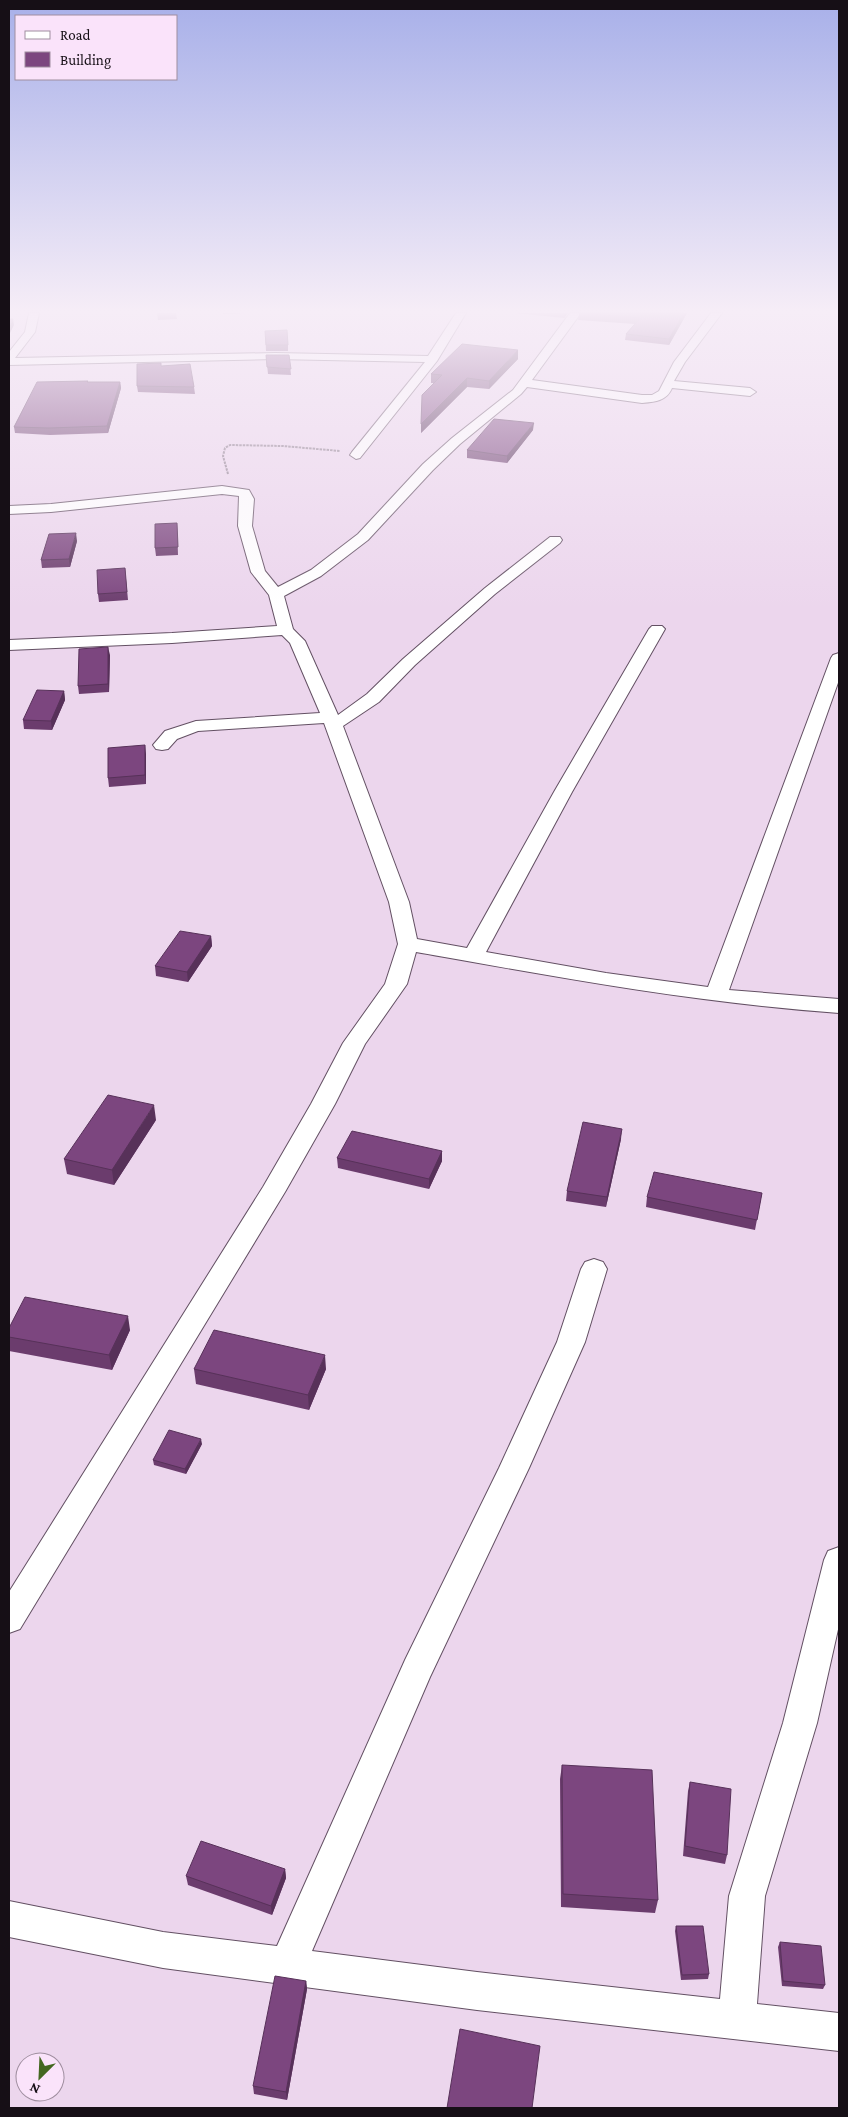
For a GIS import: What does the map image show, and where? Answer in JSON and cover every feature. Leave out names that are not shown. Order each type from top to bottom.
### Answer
[{"type":"street","points":[[356,454],[390,412]]},
{"type":"street","points":[[276,594],[316,573],[363,537],[428,467],[456,441],[492,412]]},
{"type":"street","points":[[9,510],[51,508],[233,490],[244,493],[247,499],[246,526],[258,572],[276,594],[286,630],[297,642],[332,721],[399,902],[408,944],[396,984],[354,1043],[323,1104],[273,1192],[9,1619]]},
{"type":"street","points":[[162,745],[171,735],[196,726],[332,721],[373,698],[409,662],[475,604],[555,540]]},
{"type":"street","points":[[474,955],[657,629]]},
{"type":"street","points":[[9,645],[172,638],[286,630]]},
{"type":"street","points":[[716,995],[839,658]]},
{"type":"street","points":[[408,944],[606,979],[716,995],[839,1006]]},
{"type":"street","points":[[288,1966],[416,1671],[514,1468],[571,1342],[594,1269]]},
{"type":"street","points":[[737,2021],[747,1896],[800,1723],[839,1560]]},
{"type":"street","points":[[9,1919],[163,1950],[477,1991],[839,2032]]},
{"type":"path","points":[[233,490],[223,456],[225,448],[230,446],[283,446],[356,454]]},
{"type":"building","points":[[22,412],[111,412],[107,426],[14,427]]},
{"type":"building","points":[[421,412],[433,412],[421,424]]},
{"type":"building","points":[[494,419],[534,423],[507,456],[467,450]]},
{"type":"building","points":[[177,523],[178,547],[155,548],[155,524]]},
{"type":"building","points":[[76,533],[69,559],[41,560],[49,534]]},
{"type":"building","points":[[125,568],[127,592],[98,594],[97,570]]},
{"type":"building","points":[[108,647],[108,684],[78,686],[79,649]]},
{"type":"building","points":[[37,690],[64,691],[51,721],[23,720]]},
{"type":"building","points":[[145,745],[145,775],[108,778],[108,748]]},
{"type":"building","points":[[180,931],[211,936],[187,972],[155,966]]},
{"type":"building","points":[[108,1095],[154,1105],[112,1170],[64,1159]]},
{"type":"building","points":[[583,1122],[622,1129],[607,1197],[567,1191]]},
{"type":"building","points":[[352,1131],[442,1151],[429,1179],[337,1158]]},
{"type":"building","points":[[654,1172],[762,1193],[757,1220],[647,1197]]},
{"type":"building","points":[[25,1297],[128,1316],[109,1355],[9,1337],[9,1328]]},
{"type":"building","points":[[214,1330],[325,1355],[308,1395],[194,1369]]},
{"type":"building","points":[[169,1430],[201,1439],[185,1469],[153,1460]]},
{"type":"building","points":[[562,1765],[652,1770],[658,1900],[563,1894]]},
{"type":"building","points":[[690,1782],[731,1789],[727,1855],[685,1846]]},
{"type":"building","points":[[201,1841],[285,1869],[271,1906],[186,1876]]},
{"type":"building","points":[[676,1926],[703,1926],[709,1974],[682,1975]]},
{"type":"building","points":[[780,1942],[821,1946],[825,1985],[783,1981]]},
{"type":"building","points":[[275,1976],[306,1981],[286,2092],[253,2086]]},
{"type":"building","points":[[460,2029],[540,2046],[532,2108],[447,2108]]}]
